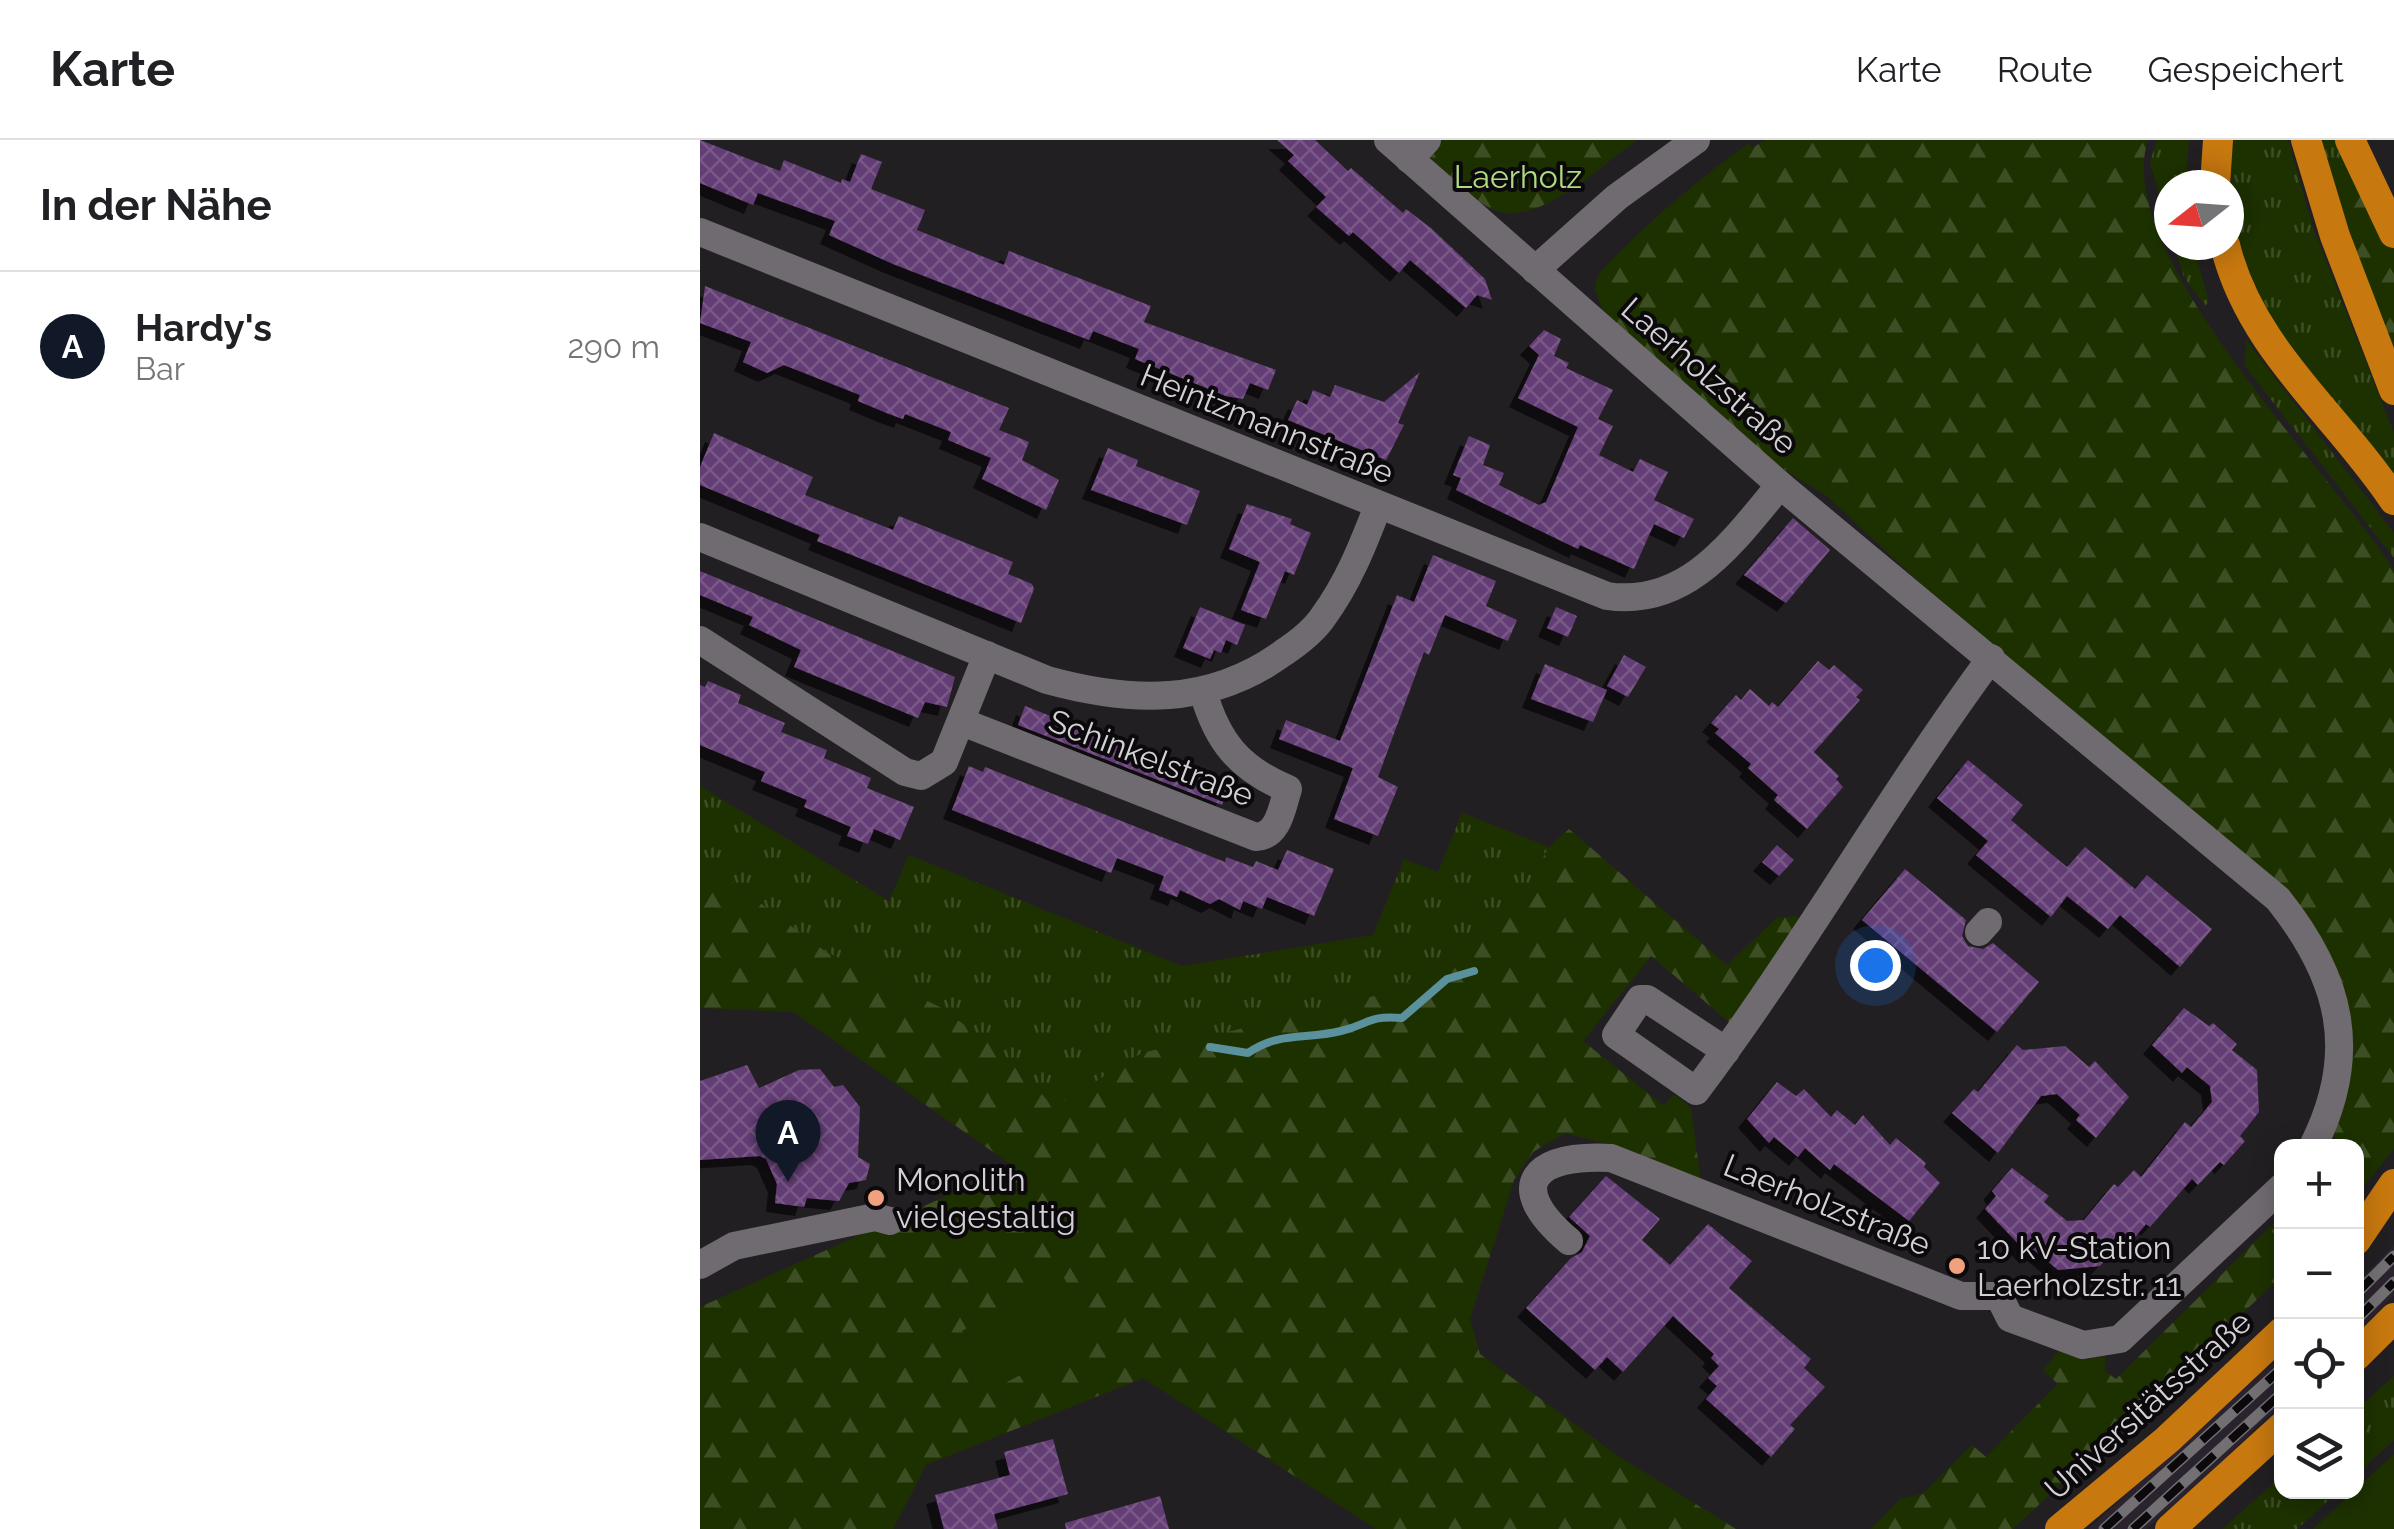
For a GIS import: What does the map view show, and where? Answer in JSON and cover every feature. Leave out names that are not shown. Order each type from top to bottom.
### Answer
[{"type":"highway","points":[[2306,140],[2335,236],[2394,390]]},
{"type":"highway","points":[[2350,140],[2394,233]]},
{"type":"highway","points":[[2216,170],[2217,141]]},
{"type":"highway","points":[[2230,260],[2240,290],[2269,341],[2394,500]]},
{"type":"highway","points":[[2363,1229],[2394,1184]]},
{"type":"highway","points":[[2364,1252],[2394,1223]]},
{"type":"highway","points":[[2364,1348],[2394,1318]]},
{"type":"highway","name":"Universitätsstraße","points":[[2060,1529],[2167,1440],[2274,1340]]},
{"type":"highway","points":[[2364,1365],[2394,1343]]},
{"type":"highway","points":[[2170,1529],[2274,1434]]},
{"type":"street","name":"Laerholzstraße","points":[[1388,140],[1418,150],[1535,270],[1780,485],[1990,658],[2206,850],[2278,900],[2326,970],[2336,1008],[2338,1071],[2315,1139]]},
{"type":"street","points":[[1535,270],[1616,198],[1696,140]]},
{"type":"street","name":"Heintzmannstraße","points":[[700,232],[1582,588],[1630,598],[1662,592],[1700,575],[1780,485]]},
{"type":"street","name":"Schinkelstraße","points":[[700,537],[1047,680],[1106,695],[1173,698],[1263,668],[1321,620],[1352,570],[1378,506]]},
{"type":"street","points":[[700,640],[905,772],[921,776],[944,762],[988,655]]},
{"type":"street","points":[[1726,1050],[1647,999],[1640,999],[1616,1035],[1696,1091],[1766,997],[1892,796],[1990,658]]},
{"type":"street","name":"Schinkelstraße","points":[[962,722],[1256,837],[1273,831],[1288,789],[1261,778],[1229,751],[1210,717],[1203,691]]},
{"type":"street","name":"Laerholzstraße","points":[[1569,1241],[1538,1214],[1533,1200],[1535,1182],[1554,1161],[1580,1156],[1612,1158],[1961,1296],[1999,1296],[2010,1318],[2090,1345],[2126,1335],[2274,1195]]},
{"type":"street","points":[[700,1265],[734,1246],[875,1217],[890,1221]]},
{"type":"shaded area","points":[[2394,1245],[2394,1295],[2364,1326],[2364,1319],[2364,1276]]},
{"type":"shaded area","points":[[2274,1362],[2274,1412],[2201,1480],[2146,1529],[2088,1529]]},
{"type":"green space","name":"Laerholz","points":[[1411,140],[1637,140],[1566,193],[1526,211],[1506,213],[1488,207],[1468,193]]},
{"type":"green space","points":[[1765,140],[2148,140],[2145,187],[2154,216],[2154,260],[2172,260],[2235,362],[2394,571],[2394,1149],[2364,1185],[2364,1139],[2338,1139],[2329,1134],[2332,968],[1827,496],[1763,456],[1605,317],[1595,289],[1597,276],[1689,189],[1749,143],[1752,148]]},
{"type":"green space","points":[[2157,140],[2189,140],[2187,170],[2154,170],[2154,176],[2150,162]]},
{"type":"green space","points":[[2232,140],[2288,140],[2312,225],[2394,433],[2394,489],[2293,363],[2241,260],[2244,260],[2244,170],[2231,170]]},
{"type":"green space","points":[[2317,140],[2337,140],[2354,183],[2330,189]]},
{"type":"green space","points":[[2354,183],[2394,249],[2394,369],[2330,189]]},
{"type":"green space","points":[[2179,260],[2197,260],[2209,301],[2205,306],[2184,277]]},
{"type":"green space","points":[[2246,340],[2394,533],[2394,558],[2245,366]]},
{"type":"green space","points":[[700,786],[889,901],[909,855],[1182,966],[1373,935],[1404,859],[1438,872],[1462,813],[1549,847],[1527,886],[1464,946],[1390,992],[1142,1053],[1054,1108],[1004,1055],[942,1008],[826,952],[700,858]]},
{"type":"green space","points":[[1569,829],[1727,965],[1777,918],[1798,916],[1802,925],[1735,1027],[1651,956],[1583,1041],[1664,1106],[1674,1094],[1691,1108],[1702,1191],[1615,1146],[1565,1133],[1533,1152],[1514,1180],[1470,1319],[1480,1354],[1615,1454],[1736,1529],[1376,1529],[1143,1378],[926,1465],[893,1529],[700,1529],[700,1307],[1013,1166],[793,1012],[700,1008],[700,858],[826,952],[942,1008],[1004,1055],[1054,1107],[1142,1053],[1390,992],[1464,946],[1527,886],[1549,847]]},
{"type":"green space","points":[[2274,1223],[2274,1284],[2013,1529],[1871,1529],[1900,1499],[1923,1494],[1972,1445],[1986,1457],[2058,1384],[2043,1370],[2061,1348],[2088,1359],[2105,1356],[2105,1371],[2116,1379]]},
{"type":"green space","points":[[1063,1276],[1095,1335],[994,1389],[962,1331]]},
{"type":"green space","points":[[2394,1376],[2394,1440],[2364,1468],[2364,1409],[2364,1403]]},
{"type":"green space","points":[[2394,1454],[2394,1529],[2313,1529],[2345,1499],[2364,1499],[2364,1482]]},
{"type":"green space","points":[[2274,1482],[2274,1499],[2330,1499],[2297,1529],[2223,1529]]},
{"type":"building","points":[[700,140],[780,171],[784,160],[841,183],[842,179],[850,182],[861,154],[882,162],[871,189],[925,210],[917,230],[1004,265],[1009,251],[1151,306],[1144,322],[1276,370],[1268,390],[1250,383],[1243,399],[1226,396],[1135,359],[1139,349],[1093,331],[1089,340],[893,264],[829,235],[835,221],[758,193],[753,205],[700,183]]},
{"type":"building","points":[[1277,140],[1315,140],[1403,213],[1406,209],[1432,229],[1485,279],[1492,300],[1477,295],[1466,308],[1410,260],[1399,273],[1353,232],[1349,236],[1316,207],[1326,197],[1288,161],[1294,155]]},
{"type":"building","points":[[705,286],[1009,408],[999,430],[1029,442],[1022,460],[1059,480],[1046,510],[982,479],[991,458],[948,440],[951,432],[905,414],[903,419],[889,414],[858,401],[860,395],[784,365],[767,373],[743,362],[751,342],[700,323]]},
{"type":"building","points":[[1544,330],[1561,339],[1554,356],[1569,363],[1566,368],[1613,390],[1598,419],[1613,426],[1599,455],[1633,472],[1640,459],[1668,472],[1654,500],[1694,519],[1684,538],[1654,524],[1634,569],[1580,545],[1578,549],[1456,490],[1461,478],[1453,475],[1469,436],[1490,445],[1483,465],[1504,473],[1499,485],[1539,505],[1546,502],[1578,427],[1518,398],[1539,355],[1529,346]]},
{"type":"building","points":[[1420,372],[1398,423],[1404,425],[1386,460],[1288,420],[1297,400],[1307,405],[1313,390],[1330,397],[1335,385],[1384,402]]},
{"type":"building","points":[[714,433],[813,477],[805,495],[893,530],[899,516],[1013,562],[1008,574],[1032,584],[1034,589],[1021,623],[817,541],[820,535],[700,485],[700,467]]},
{"type":"building","points":[[1108,448],[1138,460],[1136,466],[1200,491],[1187,525],[1091,490]]},
{"type":"building","points":[[1247,504],[1292,519],[1290,524],[1311,533],[1294,575],[1285,571],[1266,619],[1241,610],[1260,562],[1229,549]]},
{"type":"building","points":[[1793,518],[1830,550],[1786,603],[1744,575]]},
{"type":"building","points":[[1433,555],[1496,581],[1486,606],[1517,620],[1508,641],[1445,615],[1429,655],[1424,652],[1378,777],[1398,787],[1378,836],[1334,819],[1353,768],[1279,739],[1286,720],[1340,741],[1397,595],[1414,602]]},
{"type":"building","points":[[700,571],[955,677],[947,707],[925,702],[918,718],[794,667],[801,650],[749,625],[753,617],[700,595]]},
{"type":"building","points":[[1200,607],[1245,625],[1237,645],[1226,640],[1221,653],[1214,650],[1210,659],[1183,648]]},
{"type":"building","points":[[1556,607],[1577,616],[1568,637],[1547,628]]},
{"type":"building","points":[[1624,655],[1646,667],[1628,697],[1607,686]]},
{"type":"building","points":[[1818,661],[1829,670],[1834,665],[1863,690],[1856,697],[1860,700],[1814,752],[1839,776],[1836,779],[1843,787],[1807,829],[1774,800],[1778,795],[1748,768],[1751,764],[1715,733],[1719,729],[1711,723],[1736,695],[1741,700],[1750,689],[1769,706],[1772,702],[1778,707]]},
{"type":"building","points":[[1545,664],[1607,690],[1593,722],[1531,699]]},
{"type":"building","points":[[708,681],[741,695],[738,703],[785,723],[781,732],[827,750],[824,758],[871,778],[867,788],[914,807],[900,840],[874,829],[868,844],[847,836],[851,827],[804,807],[807,800],[761,781],[765,772],[700,745],[700,685],[705,687]]},
{"type":"building","points":[[1025,706],[1229,786],[1222,805],[1018,725]]},
{"type":"building","points":[[1968,760],[2023,805],[2011,820],[2067,867],[2085,847],[2135,889],[2147,875],[2212,929],[2180,967],[2120,915],[2108,929],[2067,896],[2051,917],[1976,855],[1988,841],[1937,798]]},
{"type":"building","points":[[969,766],[983,772],[985,767],[1225,862],[1226,857],[1253,867],[1256,861],[1278,870],[1287,850],[1334,869],[1314,916],[1267,897],[1262,909],[1243,901],[1240,910],[1219,899],[1210,904],[1180,890],[1177,897],[1159,890],[1164,876],[1117,858],[1111,873],[952,810]]},
{"type":"building","points":[[1777,845],[1794,860],[1779,876],[1762,862]]},
{"type":"building","points":[[1905,869],[1966,920],[1962,936],[1968,946],[1983,949],[1993,943],[2039,982],[1997,1032],[1862,920]]},
{"type":"building","points":[[2184,1008],[2209,1026],[2213,1023],[2237,1044],[2232,1050],[2257,1070],[2259,1112],[2240,1136],[2245,1141],[2224,1165],[2220,1162],[2198,1185],[2192,1179],[2150,1227],[2146,1224],[2126,1248],[2120,1243],[2100,1266],[2058,1270],[2034,1250],[2029,1255],[1985,1209],[1996,1196],[1992,1191],[2012,1168],[2049,1196],[2044,1202],[2067,1221],[2084,1220],[2114,1184],[2118,1187],[2134,1170],[2141,1177],[2185,1122],[2191,1127],[2212,1102],[2210,1086],[2187,1067],[2182,1073],[2152,1045]]},
{"type":"building","points":[[2017,1045],[2023,1050],[2065,1046],[2089,1067],[2095,1061],[2129,1097],[2096,1138],[2076,1120],[2080,1115],[2057,1094],[2041,1096],[1998,1153],[1952,1113],[1974,1089],[1978,1092]]},
{"type":"building","points":[[747,1065],[759,1088],[799,1070],[820,1069],[834,1087],[843,1085],[860,1107],[858,1157],[870,1164],[866,1180],[849,1183],[839,1201],[807,1198],[804,1207],[775,1203],[777,1184],[766,1159],[760,1156],[700,1160],[700,1081]]},
{"type":"building","points":[[1777,1082],[1796,1096],[1804,1089],[1831,1117],[1837,1110],[1855,1125],[1863,1115],[1890,1145],[1896,1138],[1926,1163],[1924,1167],[1940,1183],[1909,1221],[1834,1164],[1830,1170],[1805,1148],[1798,1157],[1774,1137],[1769,1143],[1747,1119]]},
{"type":"building","points":[[1606,1176],[1660,1219],[1642,1240],[1670,1265],[1708,1224],[1752,1261],[1729,1288],[1811,1359],[1804,1368],[1825,1387],[1790,1425],[1795,1429],[1771,1457],[1706,1399],[1717,1386],[1708,1378],[1719,1366],[1711,1358],[1714,1354],[1673,1316],[1623,1372],[1607,1357],[1595,1370],[1526,1308],[1571,1258],[1582,1252],[1590,1236],[1569,1217]]},
{"type":"building","points":[[1053,1439],[1068,1494],[994,1514],[998,1529],[944,1529],[935,1495],[1010,1475],[1004,1452]]},
{"type":"building","points":[[1160,1496],[1169,1529],[1066,1529],[1065,1523]]},
{"type":"waterway","points":[[1210,1047],[1248,1053],[1282,1039],[1328,1034],[1375,1019],[1402,1018],[1447,979],[1474,971]]},
{"type":"railway","points":[[2364,1286],[2394,1256]]},
{"type":"railway","points":[[2357,1319],[2394,1282]]},
{"type":"railway","points":[[2104,1529],[2274,1375]]},
{"type":"railway","points":[[2133,1529],[2274,1400]]},
{"type":"place","name":"Hardy's","points":[[788,1182]]},
{"type":"place","name":"Monolith vielgestaltig","points":[[876,1198]]},
{"type":"place","name":"10 kV-Station Laerholzstr. 11","points":[[1957,1266]]}]
